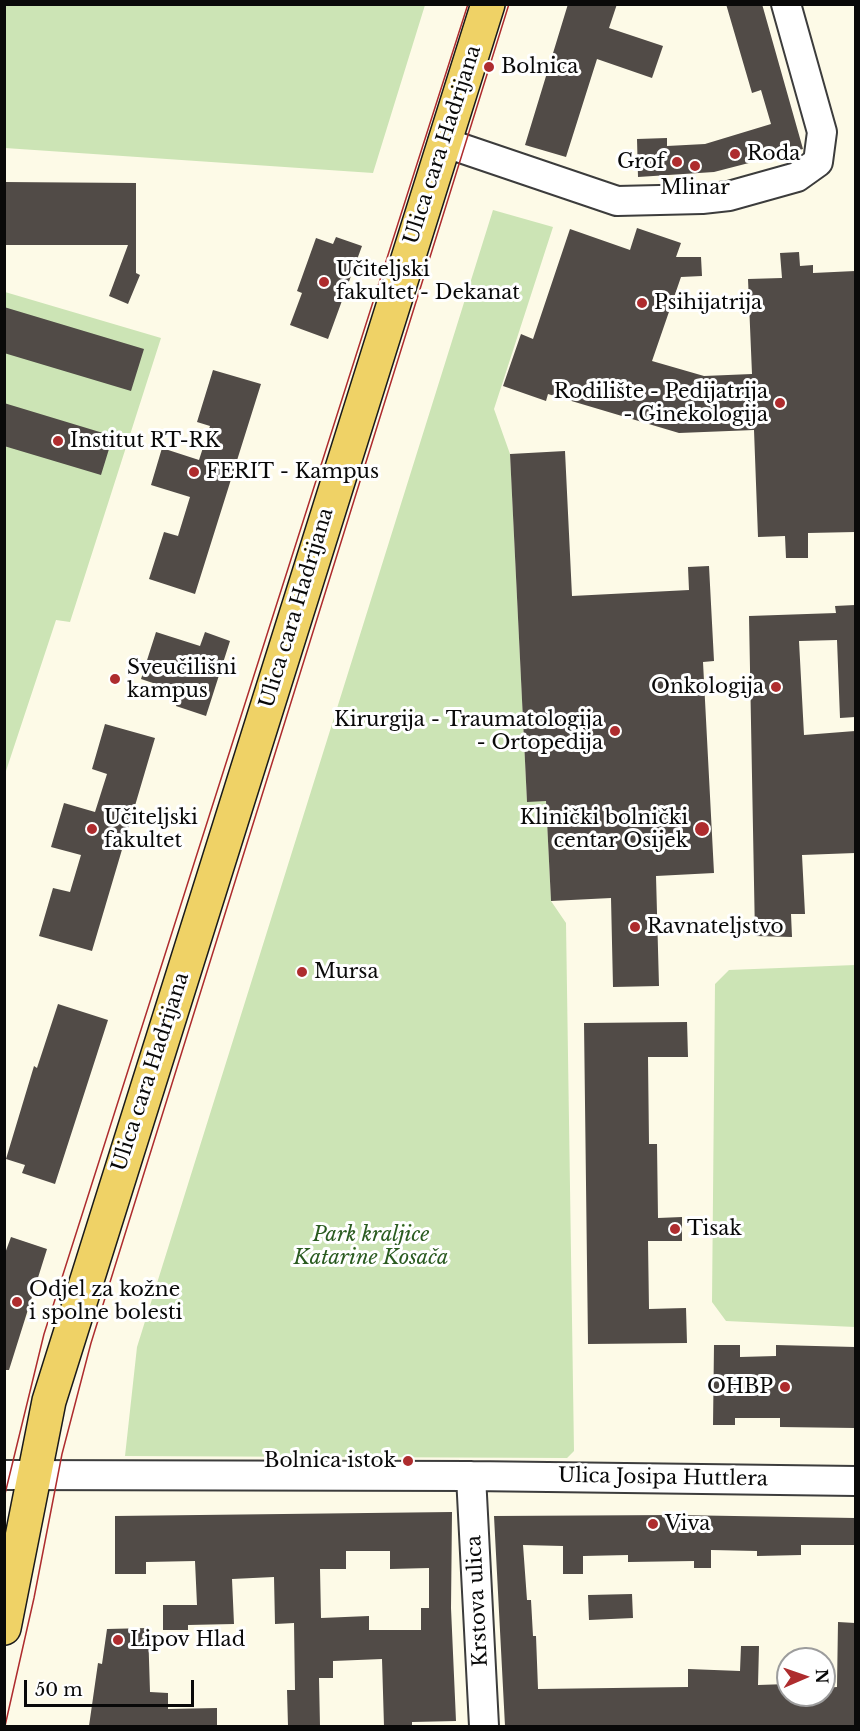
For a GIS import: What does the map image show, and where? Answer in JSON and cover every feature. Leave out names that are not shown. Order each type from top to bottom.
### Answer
[{"type":"main road","name":"Ulica cara Hadrijana","points":[[19,1475],[49,1401],[106,1213],[488,4]]},
{"type":"main road","points":[[4,1628],[19,1475]]},
{"type":"street","points":[[443,142],[617,201],[702,199],[729,195],[797,177],[808,172],[818,162],[822,147],[822,132],[786,4]]},
{"type":"street","points":[[19,1475],[471,1476]]},
{"type":"street","name":"Ulica Josipa Huttlera","points":[[471,1476],[855,1481]]},
{"type":"street","name":"Krstova ulica","points":[[471,1476],[484,1726]]},
{"type":"green space","points":[[4,5],[425,5],[373,173],[5,148]]},
{"type":"green space","name":"Park kraljice Katarine Kosača","points":[[493,210],[553,227],[494,409],[510,454],[527,801],[546,801],[551,901],[566,923],[574,1451],[567,1458],[125,1456],[137,1347]]},
{"type":"green space","points":[[5,292],[161,338],[70,622],[56,620],[5,774]]},
{"type":"green space","points":[[855,965],[855,1327],[726,1321],[712,1302],[715,984],[729,970]]},
{"type":"building","points":[[568,4],[617,4],[609,28],[663,46],[652,78],[597,59],[566,157],[525,145]]},
{"type":"building","points":[[726,4],[762,4],[803,149],[714,172],[638,177],[637,139],[667,138],[667,146],[705,144],[771,124],[761,90],[752,93]]},
{"type":"building","points":[[4,182],[136,183],[136,273],[140,275],[128,304],[109,296],[128,245],[4,245]]},
{"type":"building","points":[[637,228],[681,243],[676,257],[701,257],[702,276],[681,277],[652,361],[704,376],[752,374],[748,279],[782,278],[780,253],[799,252],[800,266],[813,265],[813,273],[855,271],[855,532],[808,533],[808,558],[786,558],[785,536],[758,537],[754,430],[679,433],[548,394],[546,401],[503,386],[521,334],[533,339],[570,229],[630,250]]},
{"type":"building","name":"Učiteljski fakultet - Dekanat","points":[[336,237],[362,246],[328,339],[290,325],[302,293],[297,291],[316,238],[333,244]]},
{"type":"building","points":[[4,307],[144,349],[131,391],[4,353]]},
{"type":"building","name":"FERIT - Kampus","points":[[213,370],[261,384],[195,594],[149,579],[164,532],[178,536],[190,497],[151,485],[162,448],[199,460],[210,426],[197,422]]},
{"type":"building","name":"Institut RT-RK","points":[[4,403],[113,436],[101,475],[4,446]]},
{"type":"building","name":"Kirurgija - Traumatologija - Ortopedija","points":[[565,451],[572,596],[689,590],[688,567],[709,566],[714,661],[703,662],[714,873],[656,876],[659,986],[613,987],[611,898],[551,901],[546,801],[527,802],[510,454]]},
{"type":"building","points":[[855,605],[855,717],[840,718],[837,640],[799,641],[804,735],[855,731],[855,853],[802,855],[805,914],[791,914],[792,937],[755,936],[749,616],[836,613],[835,606]]},
{"type":"building","points":[[156,632],[200,646],[205,632],[230,641],[206,716],[176,706],[180,692],[141,679]]},
{"type":"building","name":"Učiteljski fakultet","points":[[105,724],[155,738],[92,951],[39,936],[53,888],[70,892],[81,855],[51,847],[64,803],[95,812],[107,774],[92,769]]},
{"type":"building","points":[[58,1004],[108,1020],[55,1184],[22,1173],[25,1165],[6,1159],[34,1066],[37,1068]]},
{"type":"building","points":[[687,1022],[688,1057],[648,1057],[649,1144],[657,1144],[658,1218],[682,1217],[682,1241],[648,1241],[649,1309],[686,1308],[687,1343],[588,1344],[584,1023]]},
{"type":"building","name":"Odjel za kožne i spolne bolesti","points":[[11,1237],[47,1249],[9,1370],[4,1370],[4,1256]]},
{"type":"building","name":"OHBP","points":[[714,1345],[740,1345],[740,1357],[776,1356],[776,1345],[855,1347],[855,1428],[780,1427],[780,1418],[735,1418],[735,1425],[713,1425]]},
{"type":"building","points":[[452,1512],[451,1608],[456,1721],[412,1722],[412,1726],[384,1726],[382,1659],[333,1661],[333,1678],[319,1678],[320,1726],[288,1726],[287,1690],[295,1690],[294,1623],[275,1624],[274,1577],[232,1579],[234,1624],[188,1625],[188,1630],[163,1630],[163,1605],[197,1605],[195,1561],[146,1562],[146,1574],[115,1574],[115,1516]],"holes":[[[346,1551],[390,1551],[390,1569],[429,1568],[429,1608],[421,1608],[421,1630],[369,1630],[369,1616],[321,1618],[320,1569],[346,1569]]]},
{"type":"building","points":[[674,1515],[855,1518],[855,1545],[801,1545],[801,1555],[757,1556],[757,1551],[711,1550],[711,1568],[694,1568],[694,1561],[628,1562],[628,1555],[583,1556],[583,1574],[563,1574],[563,1546],[523,1545],[527,1600],[531,1600],[533,1636],[536,1636],[538,1689],[688,1687],[688,1669],[740,1671],[741,1646],[759,1646],[758,1685],[776,1684],[776,1707],[836,1707],[838,1622],[855,1623],[855,1726],[505,1726],[494,1516]]},
{"type":"building","points":[[632,1594],[633,1618],[589,1620],[588,1595]]},
{"type":"building","points":[[148,1628],[150,1692],[168,1693],[168,1709],[217,1708],[217,1726],[89,1726],[98,1663],[102,1664],[107,1629]]},
{"type":"tram line","points":[[4,1498],[44,1334],[468,4]]},
{"type":"tram line","points":[[5,1726],[34,1598],[62,1454],[91,1343],[509,4]]},
{"type":"place","name":"Bolnica","points":[[489,67]]},
{"type":"place","name":"Roda","points":[[735,154]]},
{"type":"place","name":"Grof","points":[[677,162]]},
{"type":"place","name":"Mlinar","points":[[695,166]]},
{"type":"place","name":"Učiteljski fakultet - Dekanat","points":[[324,282]]},
{"type":"place","name":"Psihijatrija","points":[[642,303]]},
{"type":"place","name":"Rodilište - Pedijatrija - Ginekologija","points":[[780,403]]},
{"type":"place","name":"Institut RT-RK","points":[[58,441]]},
{"type":"place","name":"FERIT - Kampus","points":[[194,472]]},
{"type":"place","name":"Sveučilišni kampus","points":[[115,679]]},
{"type":"place","name":"Onkologija","points":[[776,687]]},
{"type":"place","name":"Kirurgija - Traumatologija - Ortopedija","points":[[615,731]]},
{"type":"place","name":"Učiteljski fakultet","points":[[92,829]]},
{"type":"place","name":"Klinički bolnički centar Osijek","points":[[702,829]]},
{"type":"place","name":"Ravnateljstvo","points":[[635,927]]},
{"type":"place","name":"Mursa","points":[[302,972]]},
{"type":"place","name":"Tisak","points":[[675,1229]]},
{"type":"place","name":"Odjel za kožne i spolne bolesti","points":[[17,1302]]},
{"type":"place","name":"OHBP","points":[[785,1387]]},
{"type":"place","name":"Bolnica istok","points":[[408,1461]]},
{"type":"place","name":"Viva","points":[[653,1524]]},
{"type":"place","name":"Lipov Hlad","points":[[118,1640]]}]
